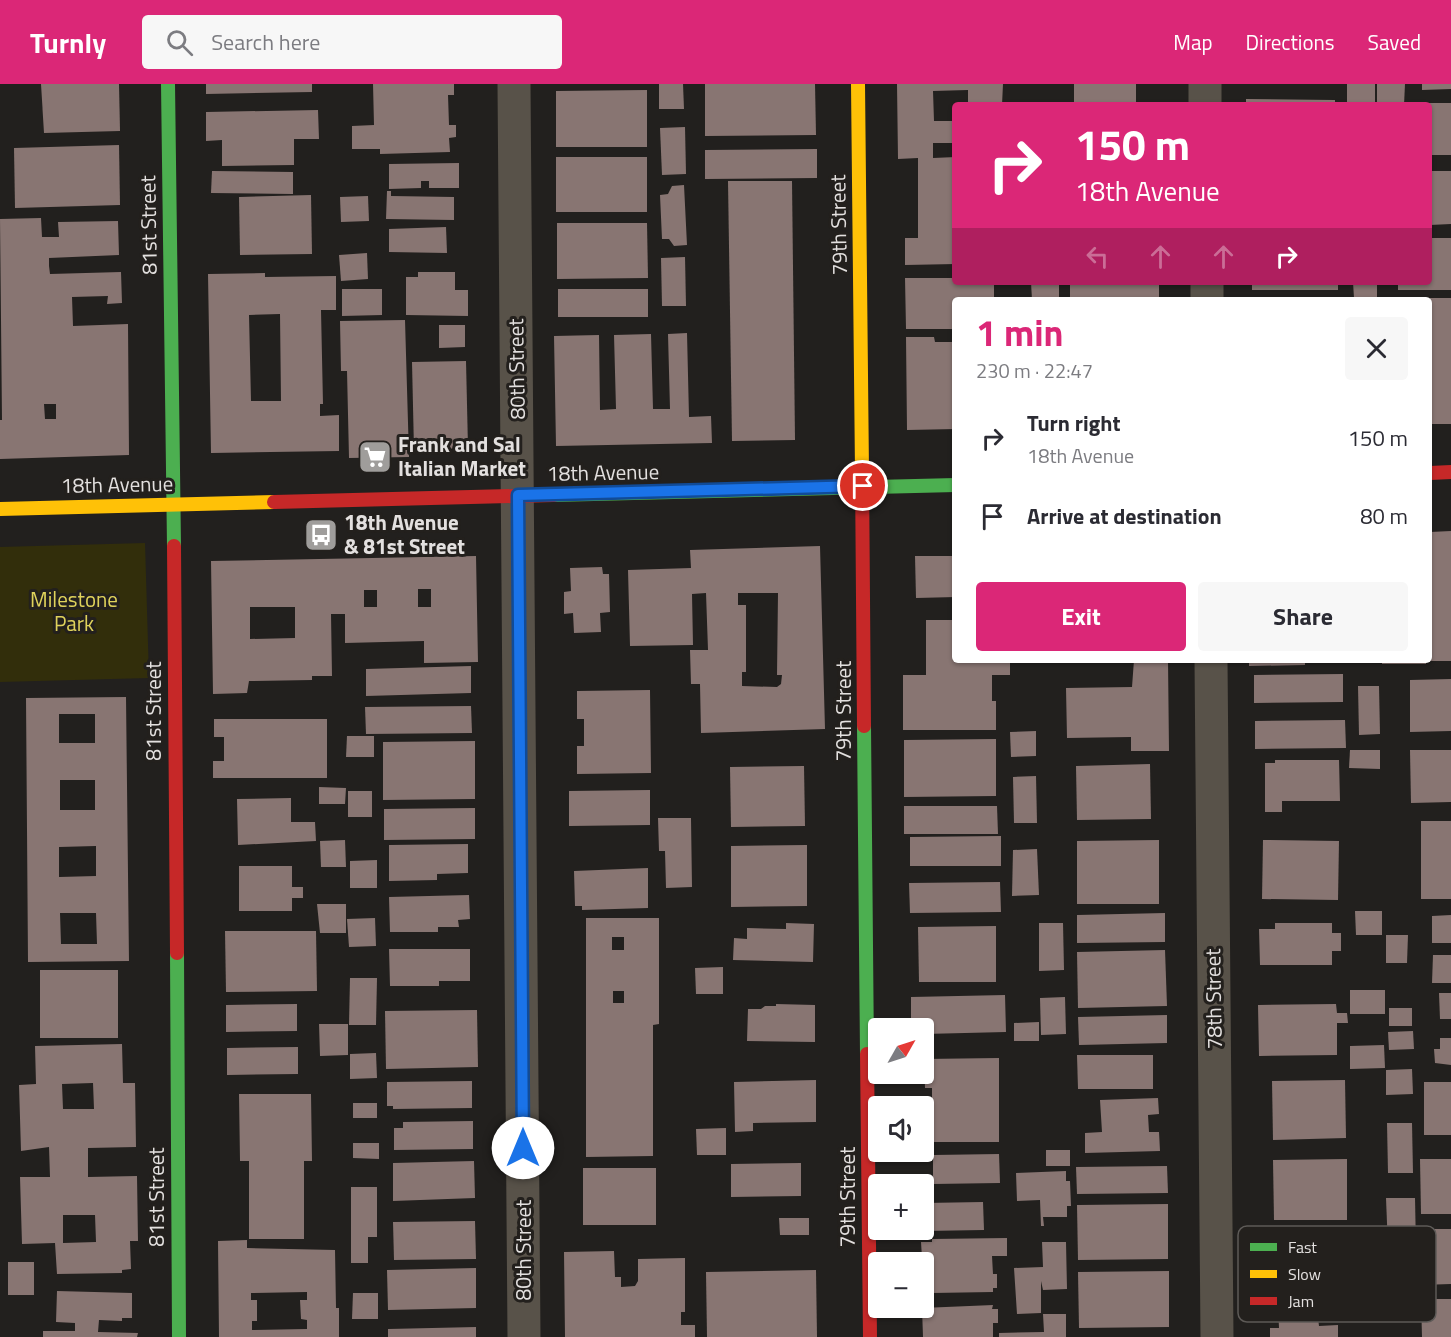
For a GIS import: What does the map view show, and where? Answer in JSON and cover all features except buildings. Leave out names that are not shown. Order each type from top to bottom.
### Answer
[{"type":"street","name":"81st Street","points":[[168,84],[174,504],[179,1337]]},
{"type":"street","name":"80th Street","points":[[514,84],[524,1337]]},
{"type":"street","name":"79th Street","points":[[858,84],[870,1337]]},
{"type":"street","points":[[1205,84],[1205,102]]},
{"type":"street","points":[[1432,473],[1451,472]]},
{"type":"street","name":"18th Avenue","points":[[0,509],[952,485]]},
{"type":"street","name":"78th Street","points":[[1210,663],[1217,1337]]},
{"type":"green space","name":"Milestone Park","points":[[145,543],[149,678],[0,682],[0,547]]},
{"type":"traffic: fast","points":[[168,84],[174,546]]},
{"type":"traffic: fast","points":[[554,495],[952,485]]},
{"type":"traffic: fast","points":[[864,726],[867,1054]]},
{"type":"traffic: fast","points":[[177,953],[179,1337]]},
{"type":"traffic: slow","points":[[858,84],[862,471]]},
{"type":"traffic: slow","points":[[0,509],[274,502]]},
{"type":"traffic: jam","points":[[862,471],[864,726]]},
{"type":"traffic: jam","points":[[1432,473],[1451,472]]},
{"type":"traffic: jam","points":[[274,502],[554,495]]},
{"type":"traffic: jam","points":[[174,546],[177,953]]},
{"type":"traffic: jam","points":[[867,1054],[870,1337]]},
{"type":"place","name":"Frank and Sal Italian Market","points":[[375,457]]},
{"type":"place","name":"18th Avenue & 81st Street","points":[[321,535]]},
{"type":"route","points":[[523,1148],[518,495],[705,492],[863,486]]}]
